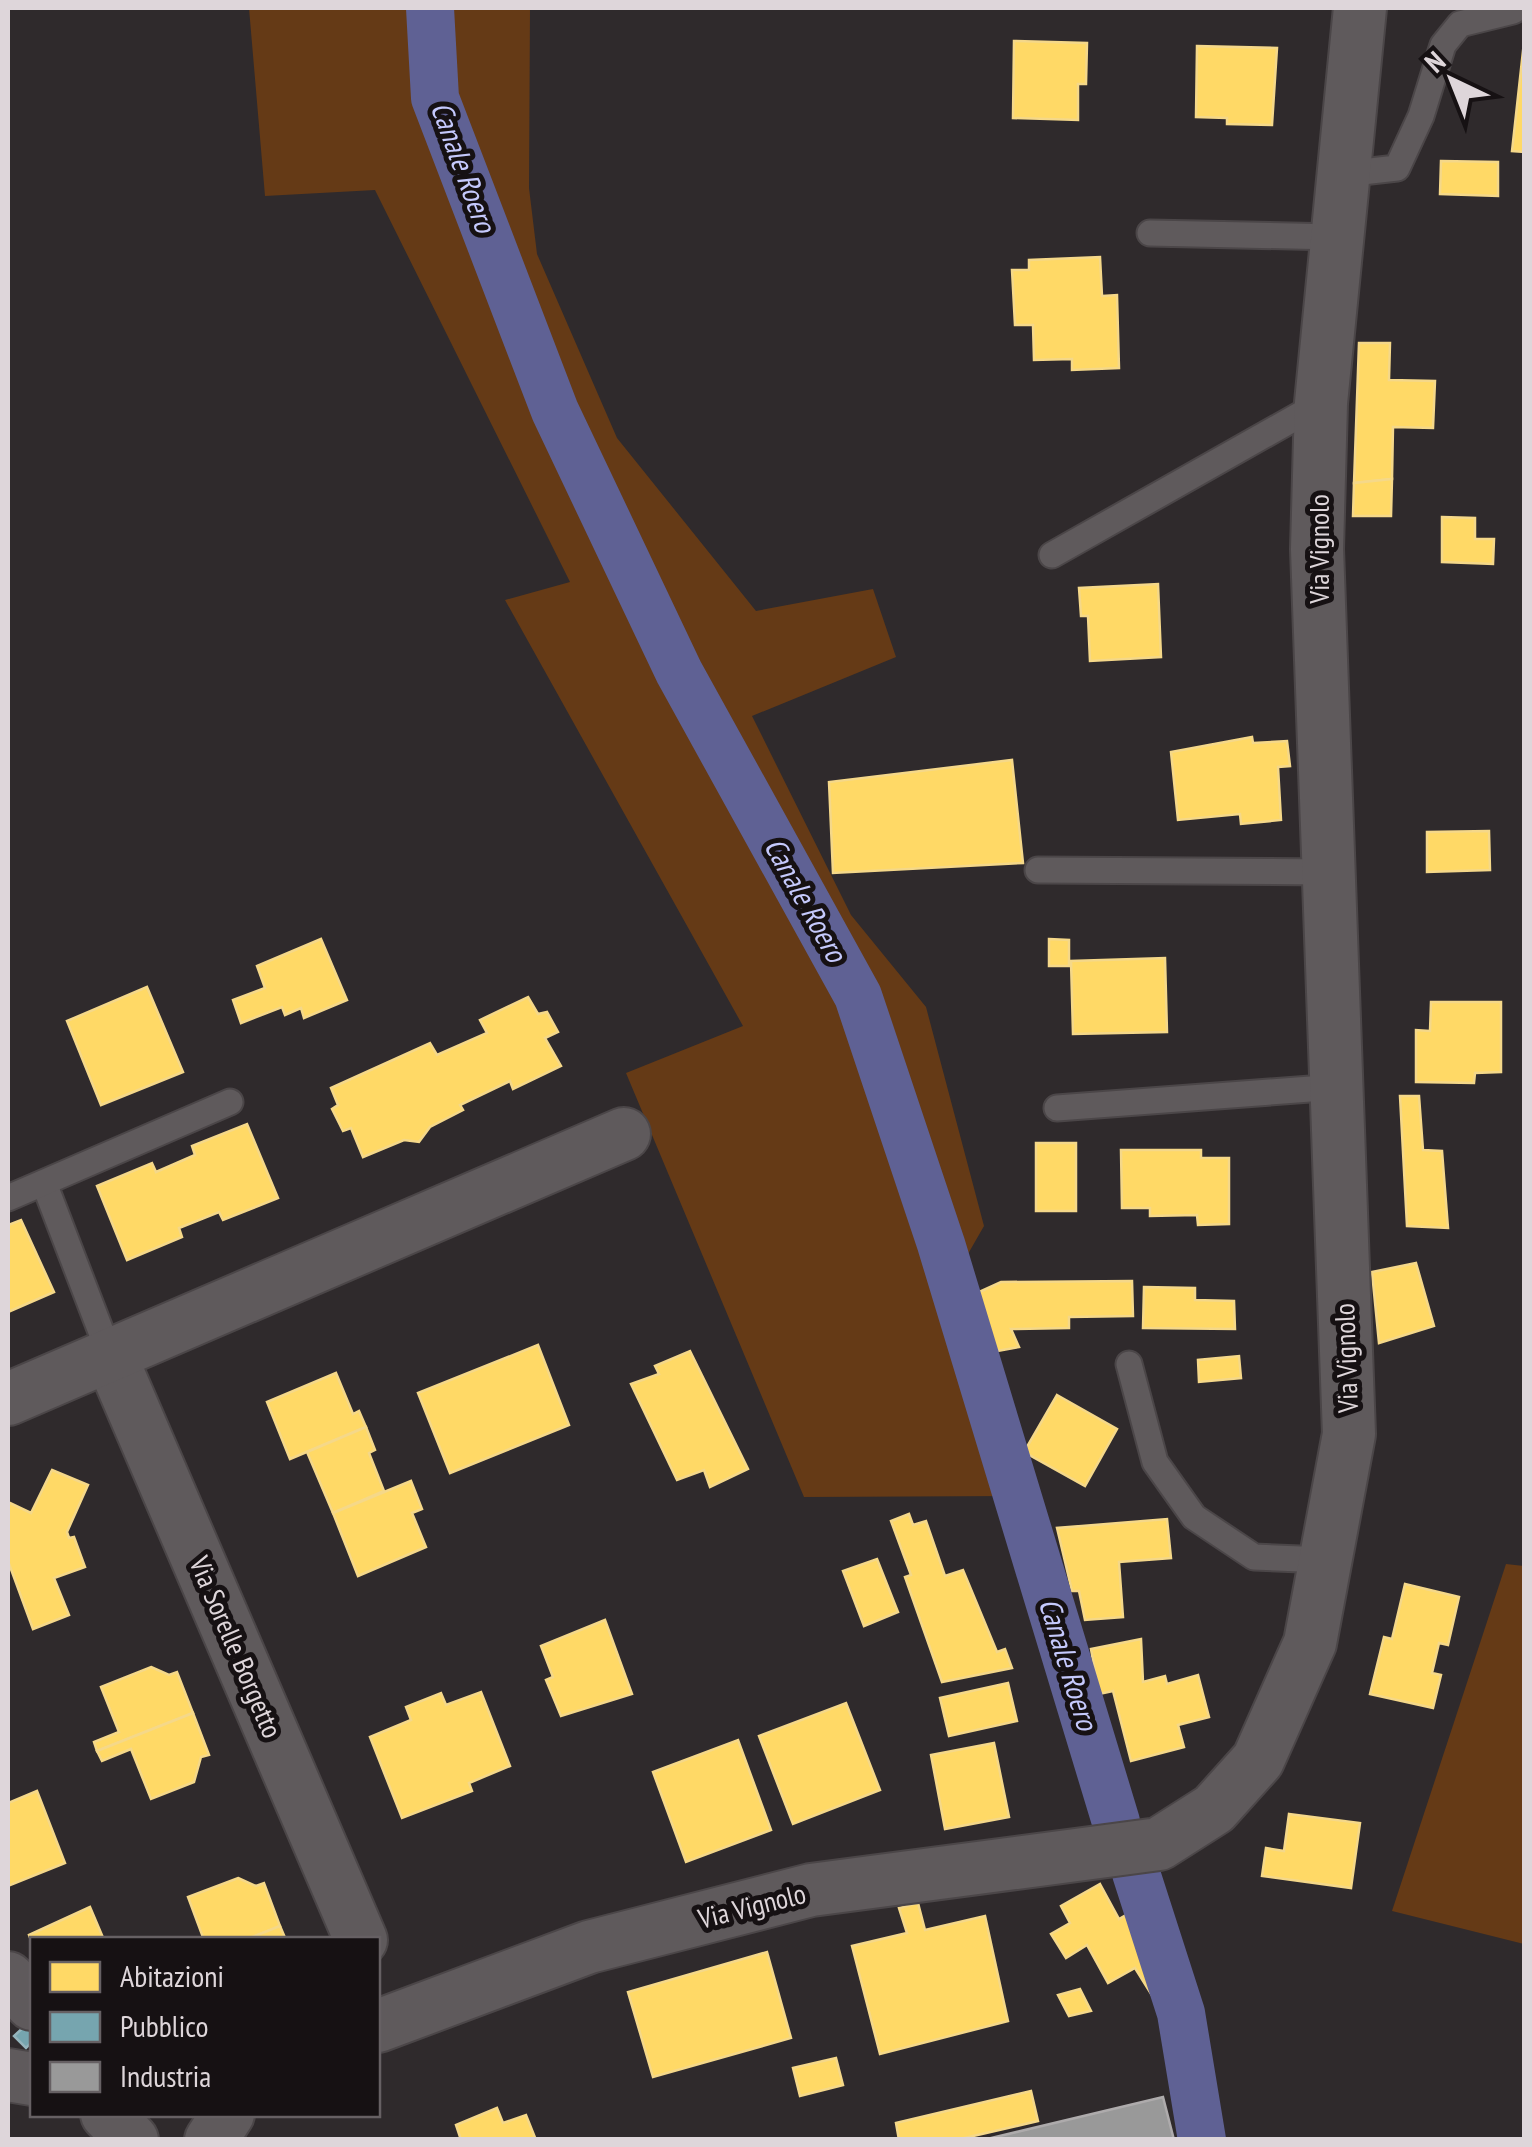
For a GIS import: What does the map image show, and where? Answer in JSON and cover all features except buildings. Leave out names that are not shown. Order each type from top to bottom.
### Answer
[{"type":"street","name":"Via Vignolo","points":[[383,2006],[811,1890],[1159,1844],[1214,1809],[1258,1760],[1310,1643],[1349,1434],[1317,550],[1321,402],[1360,8]]},
{"type":"street","points":[[8,1399],[624,1134]]},
{"type":"street","name":"Via Sorelle Borgetto","points":[[110,1355],[361,1937]]},
{"type":"street","points":[[8,1978],[30,2002]]},
{"type":"street","points":[[110,2117],[132,2140]]},
{"type":"street","points":[[212,2140],[226,2117]]},
{"type":"lane","points":[[1344,174],[1397,168],[1421,116],[1442,45],[1460,24],[1512,12]]},
{"type":"lane","points":[[1150,232],[1336,237]]},
{"type":"lane","points":[[1052,556],[1321,402]]},
{"type":"lane","points":[[1038,870],[1329,872]]},
{"type":"lane","points":[[1057,1108],[1337,1087]]},
{"type":"lane","points":[[8,1198],[230,1102]]},
{"type":"lane","points":[[44,1183],[110,1355]]},
{"type":"lane","points":[[1130,1364],[1155,1462],[1194,1517],[1254,1557],[1325,1560]]},
{"type":"shaded area","points":[[249,8],[530,8],[529,188],[537,254],[617,438],[756,611],[873,589],[896,657],[752,716],[851,915],[926,1007],[984,1226],[941,1301],[1014,1496],[804,1497],[626,1073],[743,1026],[505,600],[570,582],[375,190],[265,196]]},
{"type":"shaded area","points":[[1506,1564],[1524,1566],[1524,1944],[1392,1911]]},
{"type":"waterway","name":"Canale Roero","points":[[430,8],[435,98],[555,411],[679,672],[858,996],[941,1244],[1116,1822]]},
{"type":"waterway","name":"Canale Roero","points":[[1136,1873],[1181,2013],[1202,2140]]}]
